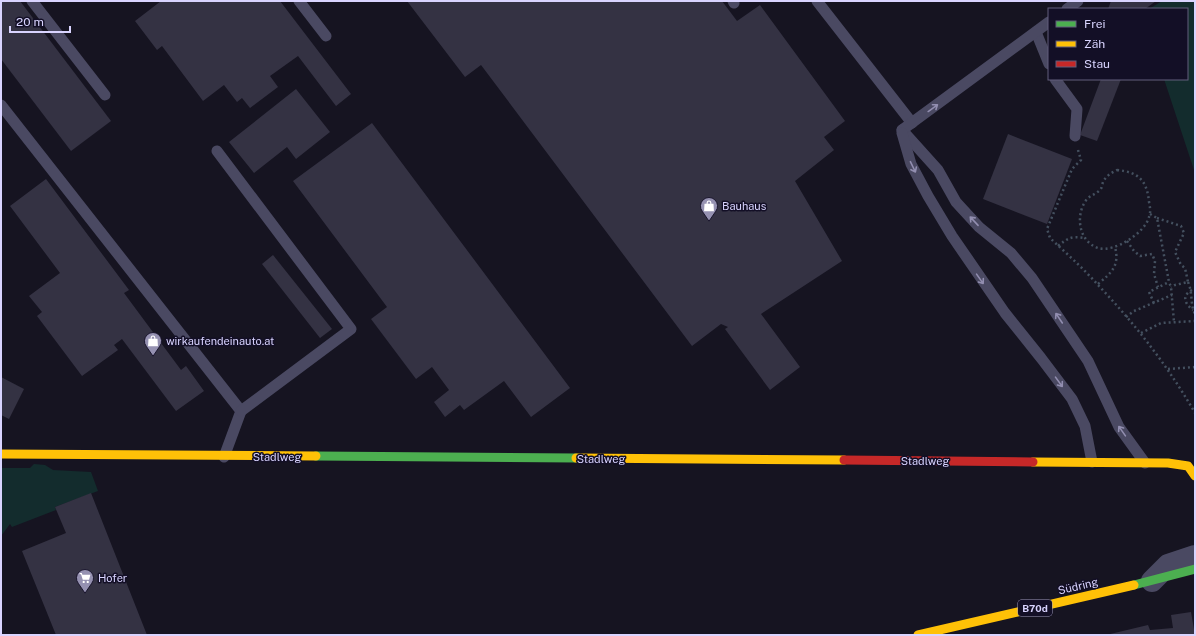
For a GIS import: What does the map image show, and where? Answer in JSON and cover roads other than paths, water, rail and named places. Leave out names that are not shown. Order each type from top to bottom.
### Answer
[{"type":"street","name":"Stadlweg","points":[[1,454],[1168,462],[1188,466],[1195,476]]},
{"type":"street","points":[[1152,581],[1168,565],[1195,556]]},
{"type":"street","name":"Südring","points":[[918,635],[1152,581],[1195,569]]},
{"type":"lane","points":[[32,1],[105,95]]},
{"type":"lane","points":[[299,1],[326,36]]},
{"type":"lane","points":[[1068,8],[1078,1]]},
{"type":"lane","points":[[821,2],[912,123]]},
{"type":"lane","points":[[902,130],[1048,23]]},
{"type":"lane","points":[[1036,32],[1048,62]]},
{"type":"lane","points":[[1056,80],[1077,109],[1075,136]]},
{"type":"lane","points":[[1,106],[241,410]]},
{"type":"lane","points":[[902,130],[911,164],[952,236],[1005,313],[1072,399],[1085,426],[1092,462]]},
{"type":"lane","points":[[902,130],[938,170],[956,202],[979,227],[1011,253],[1032,278],[1088,361],[1119,427],[1145,462]]},
{"type":"lane","points":[[218,151],[351,329],[241,410],[224,456]]},
{"type":"place","name":"Bauhaus","points":[[709,221]]},
{"type":"place","name":"wirkaufendeinauto.at","points":[[153,356]]},
{"type":"place","name":"Hofer","points":[[85,593]]}]
